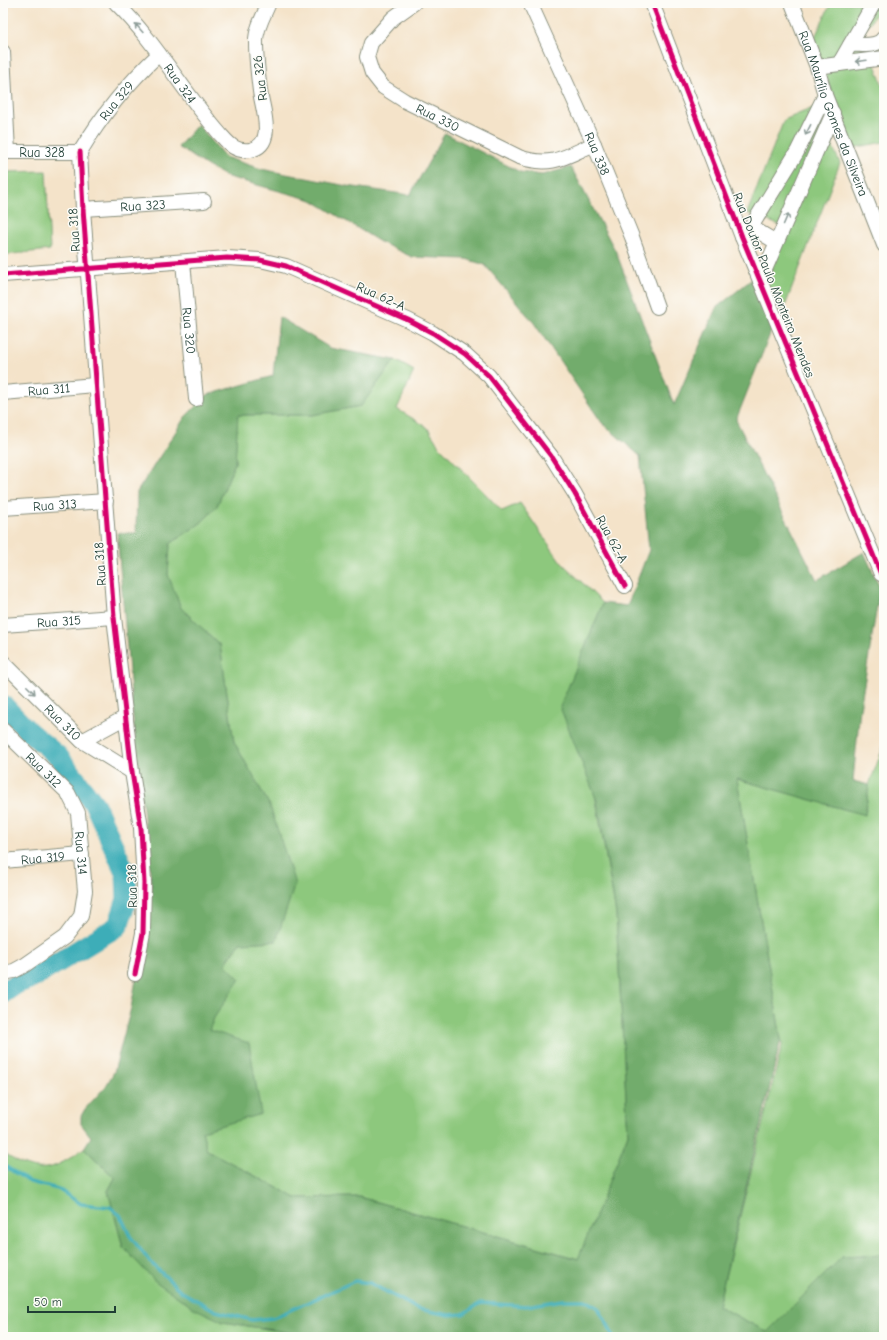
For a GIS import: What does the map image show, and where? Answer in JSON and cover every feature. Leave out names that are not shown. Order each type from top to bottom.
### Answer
[{"type":"street","name":"Rua 326","points":[[252,149],[260,144],[265,135],[266,119],[260,92],[255,41],[259,26],[270,3]]},
{"type":"street","name":"Rua 330","points":[[414,3],[393,18],[371,43],[367,57],[372,73],[383,87],[405,101],[519,157],[531,161],[545,163],[558,160],[594,144]]},
{"type":"street","name":"Rua 338","points":[[530,3],[594,144],[632,237],[656,307]]},
{"type":"street","name":"Rua Doutor Paulo Monteiro Mendes","points":[[652,3],[746,232],[760,281],[881,574]]},
{"type":"street","name":"Rua Maurílio Gomes da Silveira","points":[[792,3],[817,67],[825,95],[884,245]]},
{"type":"street","points":[[839,64],[874,3]]},
{"type":"street","name":"Rua 324","points":[[123,6],[199,107],[232,148],[240,151],[252,149]]},
{"type":"street","points":[[850,45],[875,44],[879,43],[884,37]]},
{"type":"street","points":[[3,52],[5,152]]},
{"type":"street","name":"Rua 329","points":[[80,152],[97,124],[137,75],[159,54]]},
{"type":"street","points":[[817,67],[884,58]]},
{"type":"street","points":[[776,242],[746,232],[797,152],[825,95]]},
{"type":"street","points":[[760,281],[833,113]]},
{"type":"street","name":"Rua 328","points":[[5,152],[80,152]]},
{"type":"street","name":"Rua 318","points":[[80,152],[114,617],[132,772],[141,828],[144,883],[142,933],[135,974]]},
{"type":"street","name":"Rua 323","points":[[83,209],[204,201]]},
{"type":"street","name":"Rua 62-A","points":[[3,276],[227,258],[260,260],[286,266],[408,320],[434,333],[465,354],[490,376],[551,456],[575,494],[625,586]]},
{"type":"street","name":"Rua 320","points":[[183,262],[196,399]]},
{"type":"street","name":"Rua 311","points":[[3,393],[96,384]]},
{"type":"street","name":"Rua 313","points":[[3,508],[106,501]]},
{"type":"street","name":"Rua 315","points":[[3,624],[114,617]]},
{"type":"street","name":"Rua 310","points":[[3,662],[82,741],[132,772]]},
{"type":"street","points":[[82,741],[126,717]]},
{"type":"street","name":"Rua 312","points":[[3,730],[68,793]]},
{"type":"street","points":[[3,746],[19,744]]},
{"type":"street","name":"Rua 314","points":[[3,973],[14,971],[25,965],[64,938],[81,916],[85,891],[78,813],[68,793]]},
{"type":"street","name":"Rua 319","points":[[3,861],[82,854]]},
{"type":"green space","points":[[831,3],[884,3],[863,32],[884,89],[884,142],[853,148],[813,41]]},
{"type":"green space","points":[[815,107],[840,163],[782,314],[764,277],[787,228],[747,213],[784,120]]},
{"type":"green space","points":[[198,124],[225,157],[261,169],[347,186],[410,195],[445,133],[520,172],[542,175],[571,167],[616,252],[674,405],[716,308],[752,279],[772,329],[736,420],[817,580],[864,552],[880,588],[860,709],[853,781],[869,785],[865,815],[737,779],[781,1039],[718,1306],[767,1332],[842,1257],[884,1255],[884,1337],[317,1337],[223,1322],[192,1307],[155,1281],[123,1247],[108,1191],[115,1178],[84,1148],[91,1137],[81,1124],[81,1116],[85,1109],[106,1086],[114,1072],[131,1008],[152,888],[135,739],[117,533],[136,533],[137,492],[185,417],[207,395],[273,376],[279,317],[330,348],[395,360],[361,406],[312,415],[238,415],[235,463],[217,506],[202,522],[170,544],[168,575],[181,608],[220,645],[234,742],[270,806],[295,884],[276,941],[240,943],[225,964],[240,979],[214,1018],[209,1030],[249,1043],[261,1114],[202,1131],[207,1150],[296,1198],[359,1197],[578,1259],[628,1134],[616,914],[597,801],[560,707],[603,603],[627,606],[649,550],[640,456],[602,423],[534,323],[485,265],[466,259],[412,257],[380,242],[312,200],[228,177],[209,167],[178,147]]},
{"type":"green space","points":[[46,171],[50,250],[3,255],[3,172]]},
{"type":"green space","points":[[395,360],[414,371],[397,409],[427,427],[439,446],[502,511],[520,503],[561,562],[603,603],[561,707],[595,795],[616,914],[628,1134],[579,1259],[359,1197],[296,1198],[207,1150],[202,1131],[209,1030],[214,1018],[225,965],[240,943],[276,941],[270,806],[234,742],[220,645],[181,608],[168,575],[170,544],[202,522],[217,506],[235,463],[237,415],[312,415],[360,406]]},
{"type":"green space","points":[[884,745],[884,1255],[842,1257],[767,1332],[718,1306],[782,1045],[737,779],[865,815],[869,785]]},
{"type":"green space","points":[[84,1148],[115,1178],[108,1191],[123,1247],[223,1322],[317,1337],[3,1337],[3,1153],[26,1165],[35,1168],[45,1168],[63,1162]]},
{"type":"waterway","points":[[3,705],[29,732],[58,756],[95,805],[126,874],[127,899],[118,926],[34,977],[16,984],[3,993]]},
{"type":"waterway","points":[[3,1165],[30,1182],[58,1189],[81,1204],[110,1207],[120,1215],[130,1236],[150,1262],[182,1292],[216,1311],[252,1320],[273,1318],[355,1281],[370,1283],[418,1309],[449,1315],[463,1314],[481,1303],[526,1306],[563,1300],[585,1300],[598,1308],[613,1337]]},
{"type":"cycle path","points":[[652,3],[742,237],[881,574]]},
{"type":"cycle path","points":[[80,152],[114,617],[132,772],[141,828],[144,883],[143,933],[135,974]]},
{"type":"cycle path","points":[[3,275],[227,258],[260,260],[286,266],[408,320],[433,333],[465,354],[489,376],[551,456],[575,494],[625,586]]}]
